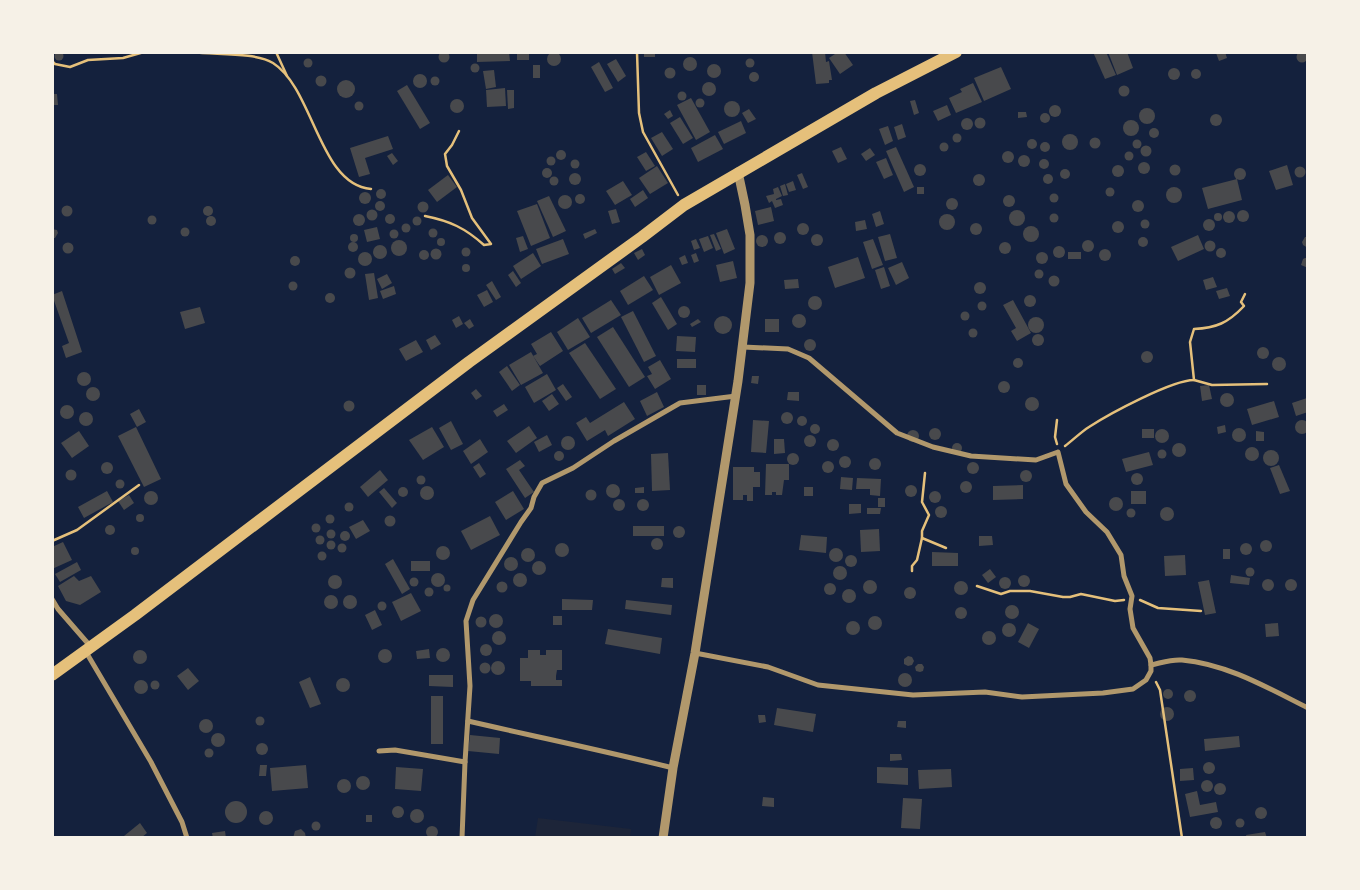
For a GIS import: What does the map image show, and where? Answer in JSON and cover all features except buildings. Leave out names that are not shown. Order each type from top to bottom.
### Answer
[{"type":"main road","points":[[52,675],[89,650],[469,362],[684,205],[876,93],[956,52]]},
{"type":"street","points":[[663,838],[673,768],[695,653],[743,348],[750,283],[750,235],[738,172]]},
{"type":"street","points":[[695,653],[768,667],[818,685],[913,695],[985,692],[1022,697],[1103,693],[1133,689],[1146,680],[1152,671],[1150,658],[1133,628],[1130,609],[1132,596],[1124,576],[1118,548],[1107,532],[1086,512],[1066,484],[1058,452],[1036,460],[972,456],[933,447],[897,433],[809,358],[788,349],[743,348]]},
{"type":"street","points":[[462,838],[470,686],[466,622],[468,613],[473,600],[520,522],[531,508],[534,497],[542,483],[574,468],[614,441],[680,403],[736,396]]},
{"type":"street","points":[[52,600],[89,650],[151,762],[182,822],[187,838]]},
{"type":"street","points":[[1151,665],[1181,660],[1226,670],[1273,690],[1308,708]]},
{"type":"street","points":[[468,721],[673,768]]},
{"type":"street","points":[[379,751],[395,750],[465,762]]},
{"type":"path","points":[[52,61],[56,64],[70,67],[88,60],[123,58],[144,52]]},
{"type":"path","points":[[193,52],[236,54],[257,58],[272,63],[288,78]]},
{"type":"path","points":[[276,52],[288,78],[312,120],[319,138],[345,179],[363,189],[371,189]]},
{"type":"path","points":[[637,52],[639,113],[642,132],[684,205]]},
{"type":"path","points":[[425,216],[462,228],[484,245],[491,244],[472,218],[461,190],[447,166],[445,154],[459,131]]},
{"type":"path","points":[[1194,380],[1190,342],[1194,329],[1207,328],[1226,322],[1244,306],[1241,302],[1245,294]]},
{"type":"path","points":[[1058,452],[1088,427],[1119,410],[1185,380],[1194,380],[1212,385],[1267,384]]},
{"type":"path","points":[[1047,457],[1057,444],[1055,437],[1057,420]]},
{"type":"path","points":[[912,571],[912,566],[917,560],[922,531],[929,516],[922,502],[925,473]]},
{"type":"path","points":[[52,541],[77,530],[139,485]]},
{"type":"path","points":[[922,538],[946,548]]},
{"type":"path","points":[[977,586],[1001,594],[1010,591],[1030,591],[1070,598],[1080,594],[1115,601],[1125,600],[1131,618]]},
{"type":"path","points":[[1132,596],[1158,608],[1201,611]]},
{"type":"path","points":[[1146,680],[1154,680],[1160,690],[1182,838]]},
{"type":"shaded area","points":[[538,818],[631,829],[630,837],[535,837]]}]
